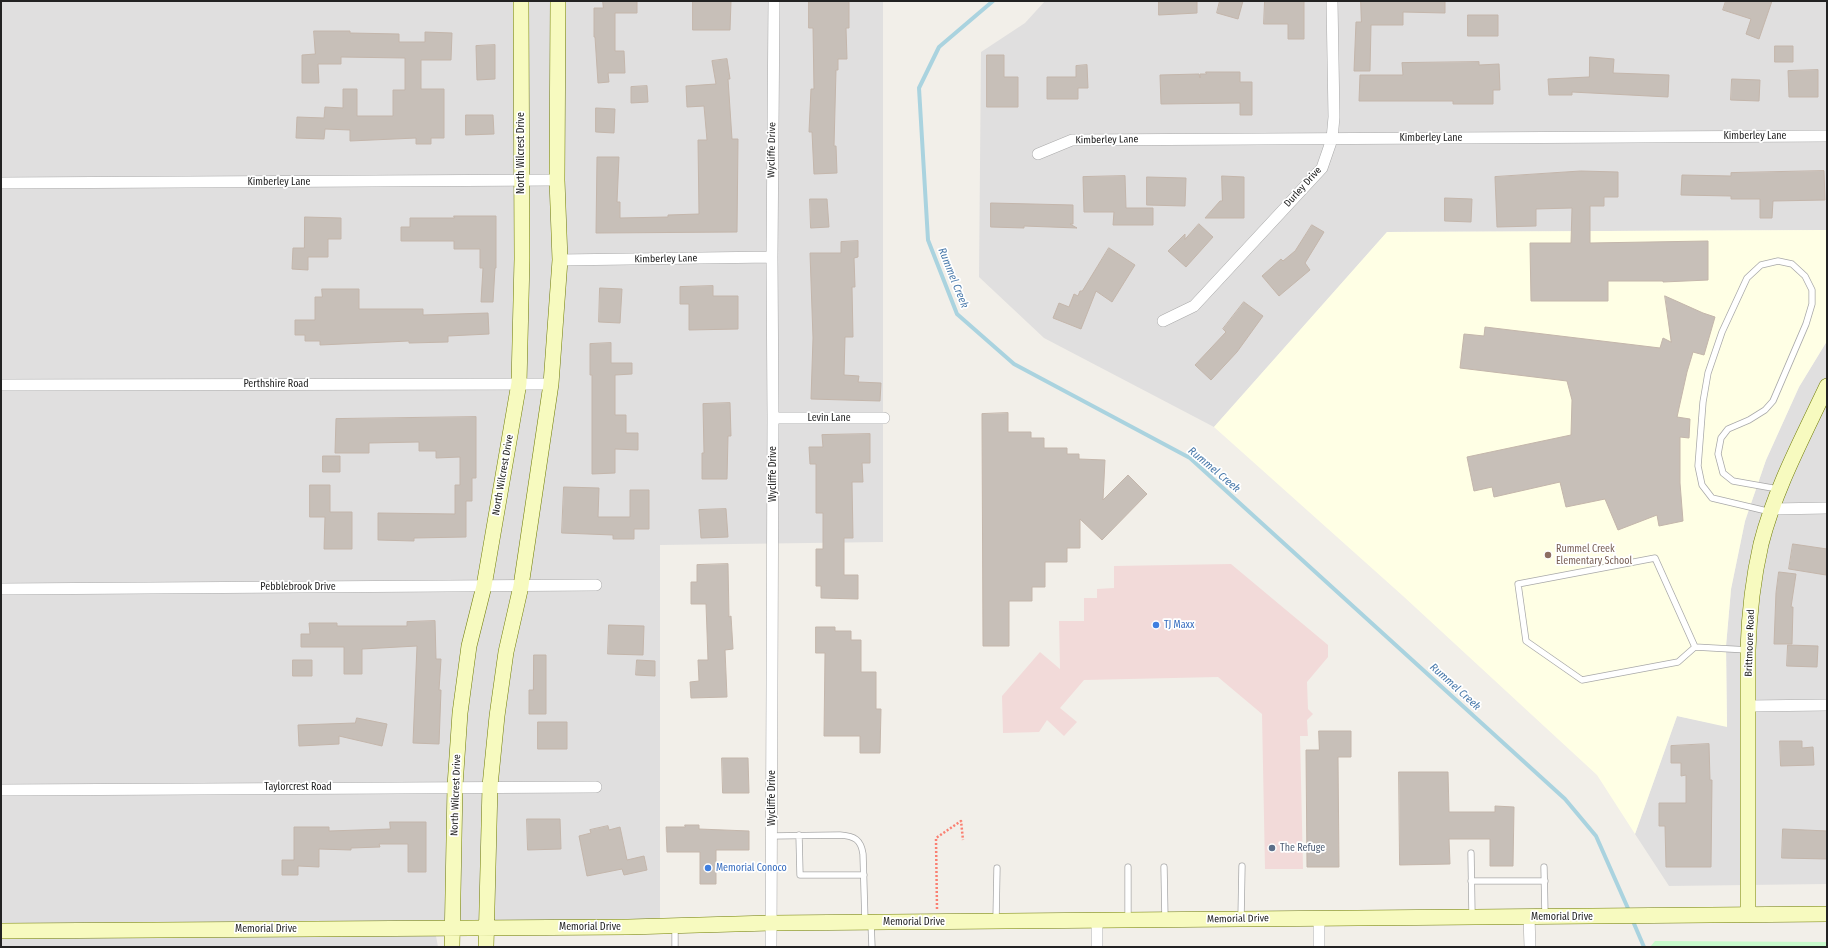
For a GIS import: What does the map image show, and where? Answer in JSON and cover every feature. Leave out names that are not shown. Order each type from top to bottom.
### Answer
[{"type":"main road","name":"North Wilcrest Drive","points":[[452,947],[455,786],[460,713],[469,646],[484,586],[519,383],[522,259],[521,1]]},
{"type":"main road","points":[[486,947],[490,786],[497,716],[505,659],[521,586],[552,384],[560,260],[557,180],[558,1]]},
{"type":"main road","name":"Brittmoore Road","points":[[1748,915],[1748,650],[1749,622],[1754,580],[1762,543],[1790,462],[1827,386]]},
{"type":"main road","name":"Memorial Drive","points":[[1,931],[1827,914]]},
{"type":"street","name":"Wycliffe Drive","points":[[771,947],[774,1]]},
{"type":"street","name":"Durley Drive","points":[[1163,321],[1194,306],[1322,168],[1332,139],[1334,117],[1332,1]]},
{"type":"street","name":"Kimberley Lane","points":[[1038,154],[1072,140],[1827,136]]},
{"type":"street","name":"Kimberley Lane","points":[[1,183],[557,180]]},
{"type":"street","name":"Kimberley Lane","points":[[560,260],[772,257]]},
{"type":"street","name":"Perthshire Road","points":[[1,385],[552,384]]},
{"type":"street","name":"Levin Lane","points":[[773,418],[884,418]]},
{"type":"street","points":[[1772,511],[1827,508]]},
{"type":"street","name":"Pebblebrook Drive","points":[[1,589],[596,585]]},
{"type":"street","points":[[1749,706],[1827,704]]},
{"type":"street","name":"Taylorcrest Road","points":[[1,790],[596,786]]},
{"type":"street","points":[[1529,917],[1530,947]]},
{"type":"street","points":[[1319,947],[1320,919]]},
{"type":"street","points":[[1097,921],[1097,947]]},
{"type":"lane","points":[[1772,511],[1712,498],[1702,485],[1698,466],[1703,402],[1708,373],[1722,332],[1747,278],[1761,265],[1778,261],[1792,264],[1805,276],[1812,290],[1812,304],[1806,324],[1773,401],[1765,410],[1749,420],[1728,429],[1721,438],[1718,454],[1723,473],[1733,481],[1780,489]]},
{"type":"lane","points":[[1695,647],[1655,558],[1518,584],[1526,641],[1582,680],[1678,662],[1695,647],[1748,650]]},
{"type":"lane","points":[[799,835],[800,874],[864,874]]},
{"type":"lane","points":[[771,836],[840,835],[850,836],[857,839],[862,845],[868,922],[872,947]]},
{"type":"lane","points":[[1471,853],[1472,918]]},
{"type":"lane","points":[[1241,919],[1242,866]]},
{"type":"lane","points":[[1128,867],[1128,920]]},
{"type":"lane","points":[[1164,867],[1165,920]]},
{"type":"lane","points":[[1544,867],[1546,917]]},
{"type":"lane","points":[[996,921],[997,868]]},
{"type":"lane","points":[[1471,881],[1545,881]]},
{"type":"lane","points":[[675,925],[675,947]]},
{"type":"path","points":[[937,922],[936,838],[962,821],[962,840]]},
{"type":"shaded area","points":[[1,1],[883,1],[883,542],[660,545],[660,933],[436,936],[438,947],[1,947]]},
{"type":"shaded area","points":[[1045,1],[1827,1],[1827,230],[1387,232],[1214,427],[1044,338],[979,277],[981,52],[1025,23]]},
{"type":"shaded area","name":"Rummel Creek Elementary School","points":[[1827,230],[1827,341],[1799,387],[1766,460],[1745,521],[1731,589],[1726,646],[1727,727],[1677,716],[1635,834],[1597,775],[1403,596],[1214,427],[1387,232]]},
{"type":"shaded area","points":[[1827,341],[1827,884],[1669,886],[1635,834],[1677,716],[1727,726],[1726,646],[1731,589],[1745,521],[1766,460],[1799,387]]},
{"type":"shaded area","points":[[1231,564],[1328,645],[1328,657],[1307,682],[1308,709],[1313,714],[1307,720],[1308,736],[1300,736],[1303,869],[1265,869],[1262,714],[1218,677],[1084,680],[1060,708],[1077,722],[1064,736],[1047,720],[1039,732],[1003,733],[1002,696],[1040,652],[1060,669],[1059,621],[1084,621],[1084,598],[1097,598],[1097,589],[1114,588],[1114,566]]},
{"type":"green space","points":[[1655,941],[1827,942],[1827,947],[1650,947]]},
{"type":"green space","points":[[644,946],[650,947],[512,947]]},
{"type":"building","points":[[603,1],[637,1],[637,13],[615,13],[615,51],[624,51],[625,73],[608,73],[609,82],[598,83],[594,37],[594,8],[603,8]]},
{"type":"building","points":[[693,1],[731,1],[730,30],[693,30]]},
{"type":"building","points":[[809,1],[849,1],[849,28],[846,28],[847,59],[838,59],[838,70],[836,70],[834,146],[836,146],[837,173],[814,174],[812,132],[809,132],[811,89],[814,89],[813,28],[809,28]]},
{"type":"building","points":[[1159,1],[1197,1],[1197,13],[1159,15]]},
{"type":"building","points":[[1220,1],[1243,1],[1238,19],[1217,13]]},
{"type":"building","points":[[1265,1],[1304,1],[1304,39],[1288,39],[1288,24],[1264,24]]},
{"type":"building","points":[[1361,1],[1445,1],[1445,13],[1403,12],[1403,25],[1371,25],[1370,71],[1354,71],[1356,22],[1361,22]]},
{"type":"building","points":[[1726,1],[1772,1],[1759,39],[1746,34],[1751,19],[1723,10]]},
{"type":"building","points":[[1468,15],[1498,15],[1498,36],[1468,36]]},
{"type":"building","points":[[314,31],[350,31],[350,33],[399,34],[399,42],[425,42],[425,32],[452,33],[451,60],[421,60],[421,89],[444,89],[444,138],[431,138],[431,144],[416,144],[416,138],[350,141],[350,130],[325,129],[324,139],[296,138],[297,117],[324,118],[325,107],[343,108],[343,89],[357,89],[357,116],[393,116],[393,90],[405,90],[405,58],[341,57],[341,64],[318,64],[319,83],[302,83],[302,55],[315,54]]},
{"type":"building","points":[[495,45],[495,79],[477,80],[476,46]]},
{"type":"building","points":[[1775,46],[1793,46],[1793,62],[1775,62]]},
{"type":"building","points":[[987,55],[1004,55],[1004,77],[1018,77],[1018,107],[987,107]]},
{"type":"building","points":[[1590,57],[1614,59],[1613,73],[1669,75],[1668,97],[1572,92],[1572,95],[1549,95],[1548,79],[1589,77]]},
{"type":"building","points":[[727,59],[730,79],[728,79],[732,139],[738,139],[737,232],[596,233],[597,157],[619,157],[617,202],[620,202],[620,218],[668,217],[668,215],[699,214],[698,140],[707,140],[704,106],[687,107],[686,86],[716,84],[712,61]]},
{"type":"building","points":[[1479,62],[1479,65],[1499,64],[1500,90],[1493,90],[1493,104],[1453,104],[1453,101],[1359,101],[1360,75],[1403,75],[1402,63]]},
{"type":"building","points":[[1087,65],[1088,88],[1078,88],[1078,99],[1047,99],[1047,77],[1076,77],[1076,66]]},
{"type":"building","points":[[1818,70],[1818,97],[1789,97],[1788,71]]},
{"type":"building","points":[[1206,72],[1240,72],[1240,82],[1252,82],[1252,115],[1240,115],[1240,103],[1161,104],[1160,75],[1199,74],[1200,78],[1200,74],[1206,74]]},
{"type":"building","points":[[1732,79],[1760,80],[1759,101],[1731,100]]},
{"type":"building","points":[[647,86],[648,102],[631,103],[631,87]]},
{"type":"building","points":[[596,108],[615,109],[614,133],[596,132]]},
{"type":"building","points":[[466,115],[493,115],[494,134],[466,135]]},
{"type":"building","points":[[1581,171],[1618,172],[1618,197],[1604,197],[1604,206],[1590,206],[1590,243],[1708,241],[1708,280],[1663,282],[1608,281],[1608,301],[1531,301],[1530,243],[1571,243],[1572,208],[1536,209],[1536,226],[1497,227],[1495,177]]},
{"type":"building","points":[[1824,171],[1825,200],[1773,201],[1772,218],[1760,218],[1760,199],[1731,199],[1731,196],[1681,195],[1682,175],[1731,176],[1731,173]]},
{"type":"building","points":[[1125,176],[1126,208],[1153,208],[1153,225],[1113,225],[1114,212],[1084,212],[1083,177]]},
{"type":"building","points":[[1222,176],[1244,177],[1244,218],[1205,218],[1220,201],[1222,201]]},
{"type":"building","points":[[1147,177],[1186,178],[1185,206],[1147,205]]},
{"type":"building","points":[[1445,198],[1472,199],[1471,222],[1445,221]]},
{"type":"building","points":[[810,199],[827,199],[829,227],[811,228]]},
{"type":"building","points":[[991,203],[1073,205],[1073,224],[1070,224],[1077,228],[1024,226],[1024,228],[991,227]]},
{"type":"building","points":[[454,216],[496,216],[496,268],[493,302],[481,302],[483,268],[480,268],[480,249],[454,249],[454,241],[401,241],[401,227],[410,227],[410,218],[454,218]]},
{"type":"building","points":[[305,217],[341,218],[341,239],[328,239],[328,257],[308,257],[308,270],[292,269],[293,248],[304,248]]},
{"type":"building","points":[[1199,224],[1213,237],[1186,267],[1168,251],[1185,234],[1185,239]]},
{"type":"building","points":[[1312,225],[1324,232],[1305,263],[1310,270],[1279,296],[1262,276],[1281,259],[1283,261],[1295,251]]},
{"type":"building","points":[[858,241],[858,257],[854,258],[855,287],[852,287],[853,337],[845,337],[844,375],[859,376],[858,382],[881,383],[880,401],[811,399],[813,338],[810,253],[841,253],[841,242]]},
{"type":"building","points":[[1109,248],[1135,265],[1112,302],[1096,291],[1081,329],[1053,318],[1059,303],[1069,307],[1074,294],[1078,296],[1080,291],[1082,291]]},
{"type":"building","points":[[713,286],[713,296],[738,296],[738,329],[689,330],[689,304],[680,304],[680,287]]},
{"type":"building","points":[[600,288],[622,289],[620,323],[599,322]]},
{"type":"building","points":[[322,289],[359,289],[359,309],[423,309],[423,315],[488,313],[489,334],[448,336],[448,342],[409,343],[409,341],[320,345],[320,341],[305,341],[305,335],[295,335],[295,320],[315,320],[315,297],[322,297]]},
{"type":"building","points":[[1665,296],[1715,317],[1704,355],[1693,352],[1677,417],[1690,419],[1689,438],[1680,437],[1680,483],[1683,521],[1659,526],[1657,515],[1618,530],[1605,499],[1566,507],[1560,482],[1494,497],[1492,487],[1474,491],[1467,457],[1571,435],[1572,400],[1567,381],[1460,368],[1464,334],[1484,336],[1485,327],[1660,348],[1663,338],[1671,342]]},
{"type":"building","points":[[1244,302],[1263,316],[1237,352],[1211,380],[1195,365],[1226,332],[1223,329]]},
{"type":"building","points":[[611,343],[611,363],[632,363],[632,374],[615,375],[615,415],[626,415],[626,433],[638,433],[638,450],[615,449],[615,473],[592,474],[592,375],[590,375],[590,344]]},
{"type":"building","points":[[730,403],[731,436],[728,436],[727,479],[702,479],[702,453],[704,453],[703,404]]},
{"type":"building","points":[[1008,413],[1008,432],[1031,432],[1031,438],[1044,438],[1044,448],[1067,448],[1067,454],[1079,454],[1079,459],[1105,460],[1103,500],[1128,475],[1147,494],[1102,540],[1080,519],[1080,548],[1067,548],[1067,562],[1045,562],[1045,587],[1032,587],[1032,601],[1009,601],[1009,646],[983,646],[982,414]]},
{"type":"building","points":[[476,417],[476,478],[472,478],[472,501],[466,501],[466,537],[414,538],[414,541],[378,540],[378,513],[455,514],[455,485],[460,485],[460,457],[436,458],[436,451],[419,451],[419,442],[369,443],[369,453],[335,453],[336,419]]},
{"type":"building","points":[[870,434],[870,463],[862,463],[863,482],[852,482],[853,538],[844,538],[844,575],[858,575],[858,599],[821,598],[821,586],[816,586],[816,549],[823,549],[823,513],[816,513],[816,464],[810,464],[809,447],[823,447],[822,435]]},
{"type":"building","points":[[323,456],[340,456],[340,472],[323,472]]},
{"type":"building","points":[[310,485],[330,485],[330,512],[352,512],[352,549],[324,549],[325,517],[310,517]]},
{"type":"building","points":[[564,487],[599,488],[598,517],[630,517],[630,490],[649,490],[649,529],[634,529],[634,539],[613,539],[613,535],[562,533]]},
{"type":"building","points":[[726,509],[728,537],[701,538],[699,510]]},
{"type":"building","points":[[1793,544],[1827,549],[1826,575],[1789,569]]},
{"type":"building","points":[[728,564],[729,617],[731,616],[733,649],[725,650],[727,697],[691,698],[690,682],[699,681],[698,660],[708,660],[706,604],[691,604],[691,582],[697,582],[697,565]]},
{"type":"building","points":[[1779,572],[1796,574],[1791,607],[1793,607],[1792,644],[1774,644],[1776,593]]},
{"type":"building","points":[[435,621],[436,659],[441,659],[439,690],[441,690],[439,744],[413,743],[417,646],[362,649],[362,674],[344,674],[344,647],[301,647],[301,634],[310,634],[309,623],[337,623],[337,626],[407,626],[407,622]]},
{"type":"building","points":[[609,625],[644,626],[643,655],[608,654]]},
{"type":"building","points":[[816,627],[835,627],[835,631],[851,631],[851,640],[861,640],[861,672],[876,672],[876,709],[881,709],[880,753],[860,753],[860,736],[824,736],[825,653],[816,653]]},
{"type":"building","points":[[1788,645],[1818,646],[1817,667],[1787,666]]},
{"type":"building","points":[[534,655],[546,655],[546,714],[529,714],[529,690],[533,690]]},
{"type":"building","points":[[293,660],[312,660],[312,676],[293,676]]},
{"type":"building","points":[[637,660],[655,661],[655,676],[636,675]]},
{"type":"building","points":[[357,718],[387,724],[382,746],[339,736],[339,744],[299,746],[298,725],[355,723]]},
{"type":"building","points":[[538,722],[567,722],[567,749],[538,749]]},
{"type":"building","points":[[1319,731],[1351,731],[1351,757],[1338,757],[1339,867],[1307,867],[1306,750],[1319,750]]},
{"type":"building","points":[[1780,741],[1802,741],[1802,748],[1813,747],[1814,765],[1781,766]]},
{"type":"building","points":[[1709,744],[1710,780],[1712,780],[1711,867],[1666,867],[1665,826],[1659,826],[1659,803],[1686,803],[1686,775],[1681,776],[1681,763],[1671,763],[1671,746]]},
{"type":"building","points":[[722,758],[748,758],[749,793],[723,793]]},
{"type":"building","points":[[1399,772],[1448,772],[1449,812],[1495,812],[1495,806],[1514,807],[1513,866],[1490,866],[1490,839],[1449,839],[1450,864],[1400,865]]},
{"type":"building","points":[[527,819],[560,819],[561,849],[528,850]]},
{"type":"building","points":[[390,822],[426,822],[426,872],[408,872],[408,844],[379,844],[380,847],[351,848],[351,850],[319,849],[319,867],[298,866],[298,875],[282,875],[282,860],[294,860],[294,827],[329,827],[329,831],[390,829]]},
{"type":"building","name":"Memorial Conoco","points":[[685,825],[699,825],[699,829],[749,831],[749,850],[716,850],[716,884],[700,884],[700,852],[667,852],[666,827],[685,827]]},
{"type":"building","points":[[608,826],[609,830],[620,827],[627,860],[644,856],[647,870],[624,875],[622,869],[587,876],[579,836],[591,833],[590,830]]},
{"type":"building","points":[[1783,829],[1827,831],[1827,859],[1782,858]]},
{"type":"waterway","name":"Rummel Creek","points":[[993,1],[939,47],[919,88],[928,240],[957,314],[1014,364],[1190,458],[1565,799],[1596,836],[1630,913]]},
{"type":"waterway","name":"Rummel Creek","points":[[1632,919],[1644,947]]},
{"type":"place","name":"Rummel Creek Elementary School","points":[[1548,555]]},
{"type":"place","name":"TJ Maxx","points":[[1156,625]]},
{"type":"place","name":"The Refuge","points":[[1272,848]]},
{"type":"place","name":"Memorial Conoco","points":[[708,868]]}]
